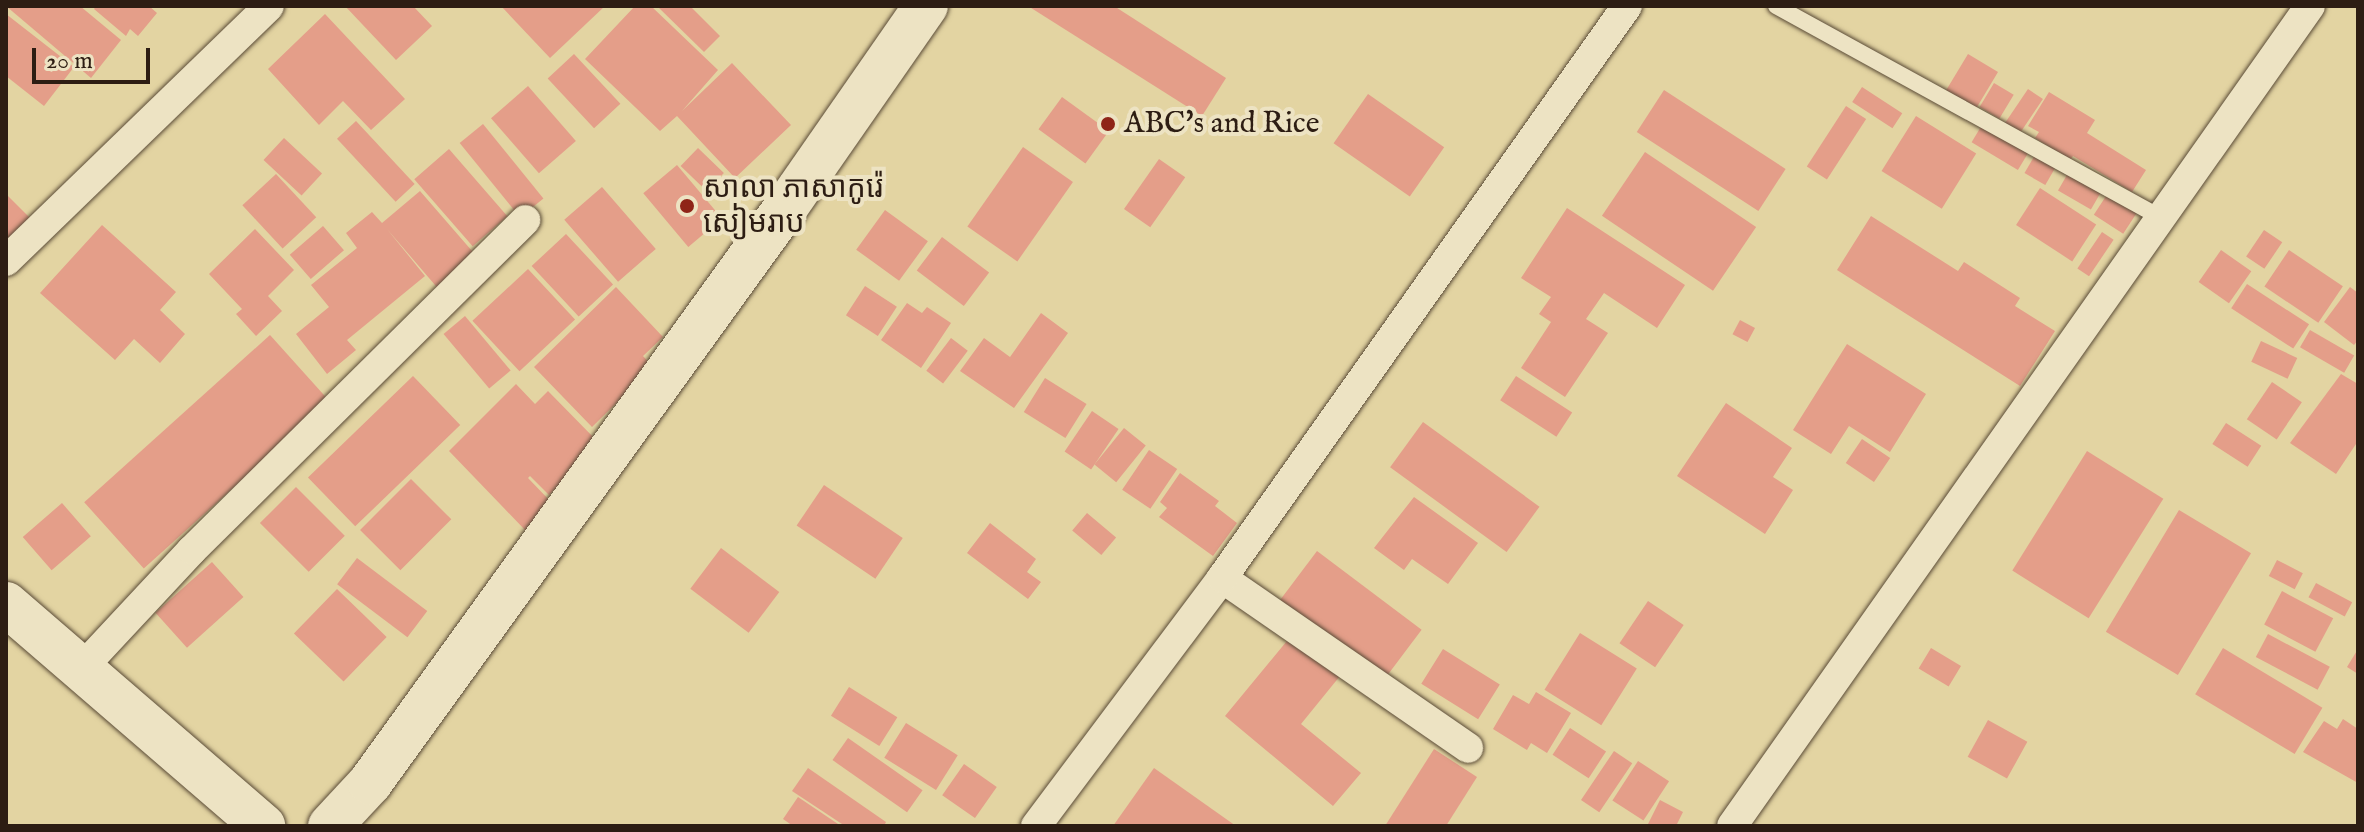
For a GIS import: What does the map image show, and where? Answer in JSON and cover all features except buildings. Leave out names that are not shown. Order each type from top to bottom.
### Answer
[{"type":"street","points":[[6,261],[269,6]]},
{"type":"street","points":[[330,826],[380,770],[784,210],[926,6]]},
{"type":"street","points":[[1036,826],[1222,578],[1627,6]]},
{"type":"street","points":[[1732,826],[2310,6]]},
{"type":"street","points":[[82,668],[192,550],[525,220]]},
{"type":"street","points":[[1222,578],[1468,748]]},
{"type":"street","points":[[6,604],[263,826]]},
{"type":"lane","points":[[1776,6],[2161,218]]},
{"type":"place","name":"ABC's and Rice","points":[[1108,124]]},
{"type":"place","name":"សាលា ភាសាកូរ៉េ សៀមរាប","points":[[687,206]]}]
